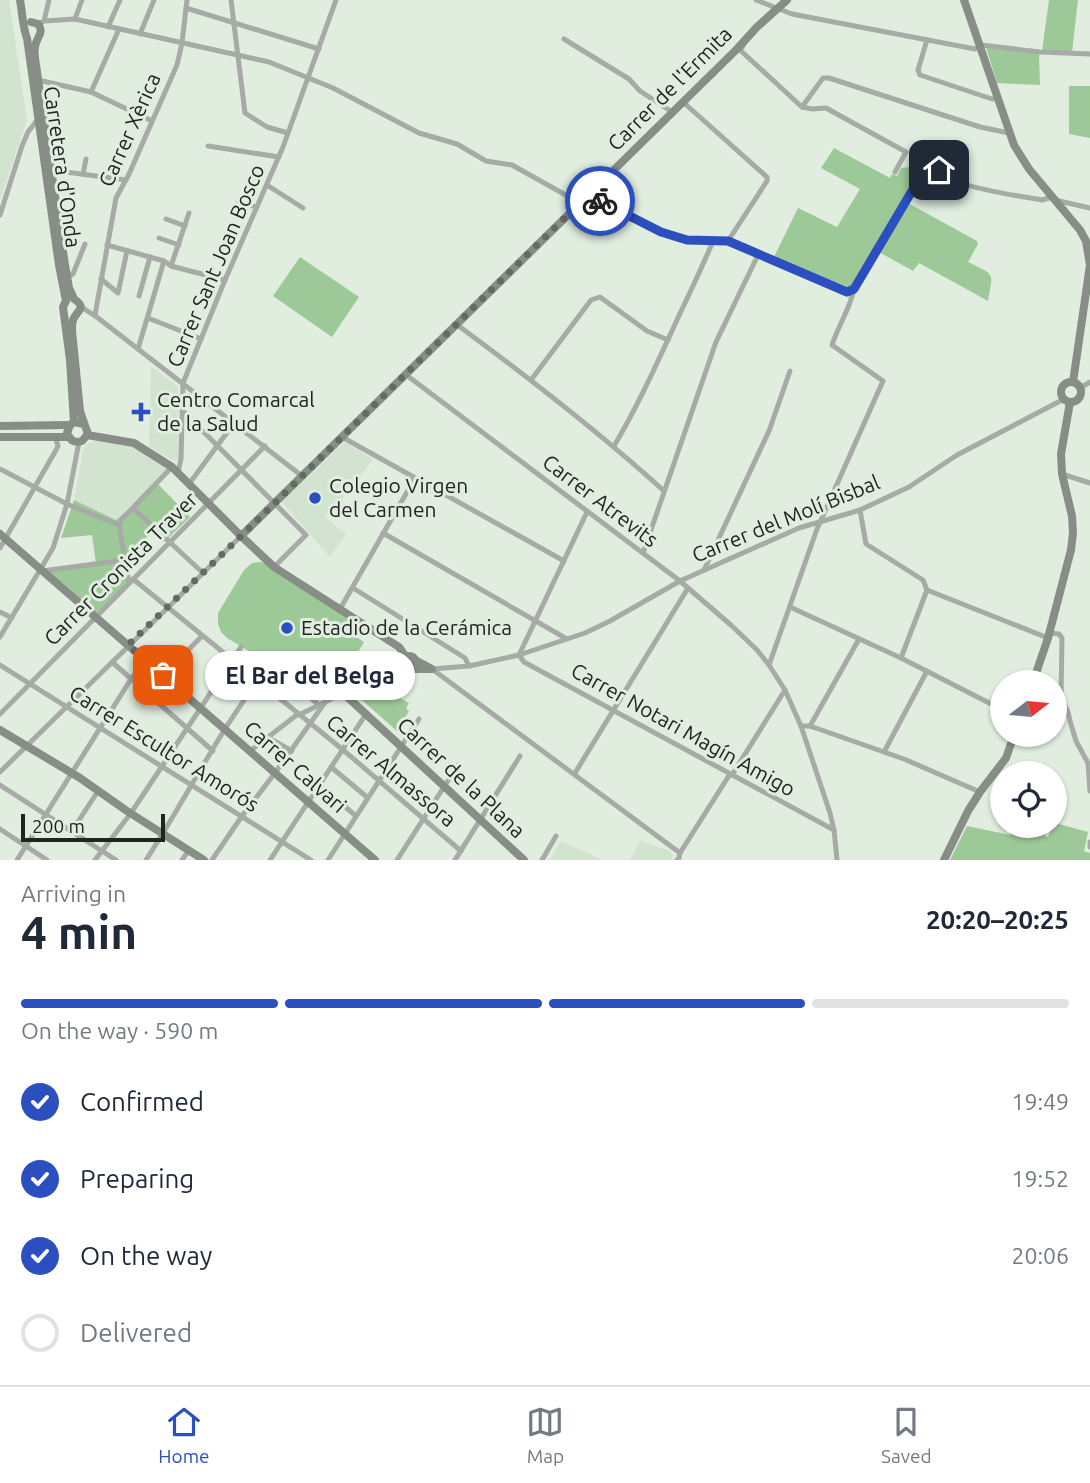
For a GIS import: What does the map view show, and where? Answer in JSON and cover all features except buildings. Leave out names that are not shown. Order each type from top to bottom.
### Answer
[{"type":"street","points":[[23,0],[28,15],[34,24],[41,31],[38,38],[33,40],[27,38],[24,32],[34,24],[48,0]]},
{"type":"street","points":[[75,19],[82,0]]},
{"type":"street","points":[[108,27],[120,0]]},
{"type":"street","points":[[140,34],[154,0]]},
{"type":"street","name":"Carrer Xèrica","points":[[94,316],[116,198],[177,65],[187,0]]},
{"type":"street","points":[[231,0],[245,113],[267,127],[288,133]]},
{"type":"street","points":[[756,0],[792,14],[975,49],[981,45],[1040,52],[1090,54]]},
{"type":"street","name":"Carrer de l'Ermita","points":[[0,772],[787,0]]},
{"type":"street","points":[[964,0],[1009,133],[1020,157],[1086,241],[1089,254],[1088,275],[1077,385],[1081,395],[1067,401]]},
{"type":"street","name":"Carrer Sant Joan Bosco","points":[[175,469],[181,459],[183,383],[279,157],[334,1]]},
{"type":"street","points":[[186,8],[318,49]]},
{"type":"street","points":[[34,24],[75,19],[269,62],[333,88],[419,132],[457,144],[486,161],[512,165],[580,203]]},
{"type":"street","points":[[757,27],[740,51],[802,107],[826,108],[906,152],[895,172]]},
{"type":"street","points":[[91,92],[118,29]]},
{"type":"street","name":"Carretera d'Onda","points":[[27,38],[58,265],[73,302]]},
{"type":"street","name":"Carretera d'Onda","points":[[38,38],[35,50],[38,80],[67,278],[73,302]]},
{"type":"street","points":[[564,39],[629,79],[640,91],[672,112]]},
{"type":"street","points":[[927,40],[918,70],[920,75],[992,99],[998,98]]},
{"type":"street","points":[[802,107],[822,78],[829,78],[980,127],[1009,133]]},
{"type":"street","points":[[38,80],[91,92],[152,121]]},
{"type":"street","points":[[683,102],[767,177],[728,241]]},
{"type":"street","points":[[0,215],[22,146],[38,119]]},
{"type":"street","points":[[26,137],[40,135]]},
{"type":"street","points":[[208,146],[279,157]]},
{"type":"street","points":[[83,174],[86,159]]},
{"type":"street","points":[[769,665],[817,529],[883,381],[832,345],[836,331],[852,299],[854,289],[922,174],[930,169],[939,170],[974,187],[1042,200],[1054,199],[1090,208]]},
{"type":"street","points":[[51,170],[126,180]]},
{"type":"street","points":[[267,185],[303,208]]},
{"type":"street","points":[[588,195],[661,232],[687,240],[728,241],[847,292],[854,289]]},
{"type":"street","points":[[238,203],[257,207]]},
{"type":"street","points":[[171,266],[189,213]]},
{"type":"street","points":[[166,219],[185,226]]},
{"type":"street","points":[[159,238],[178,245]]},
{"type":"street","points":[[614,446],[635,411],[713,242]]},
{"type":"street","points":[[67,278],[73,274],[85,244]]},
{"type":"street","points":[[107,245],[164,261],[171,266],[225,279]]},
{"type":"street","points":[[101,279],[118,293],[127,251]]},
{"type":"street","points":[[643,553],[716,342],[758,255]]},
{"type":"street","points":[[139,296],[150,257]]},
{"type":"street","points":[[138,349],[164,261]]},
{"type":"street","points":[[531,380],[591,300],[600,297],[647,331],[668,340]]},
{"type":"street","points":[[73,302],[63,307],[76,424]]},
{"type":"street","points":[[69,437],[68,429],[76,424],[80,411],[72,331],[72,321],[79,312],[73,302]]},
{"type":"street","points":[[73,302],[302,476]]},
{"type":"street","points":[[65,312],[70,316],[75,315]]},
{"type":"street","points":[[148,318],[201,339]]},
{"type":"street","points":[[456,324],[614,446],[664,491]]},
{"type":"street","points":[[704,570],[769,430],[790,371]]},
{"type":"street","name":"Carrer Atrevits","points":[[405,374],[680,581],[757,650],[785,690],[801,726],[830,813],[837,860]]},
{"type":"street","points":[[1037,670],[1049,635],[1073,533],[1072,516],[1062,474],[1061,454],[1067,401],[1061,392],[1063,386],[1070,382],[1077,385],[1090,382]]},
{"type":"street","name":"Carrer del Molí Bisbal","points":[[408,664],[432,669],[469,666],[519,655],[585,633],[704,570],[799,528],[860,510],[909,487],[957,455],[1067,401]]},
{"type":"street","points":[[182,410],[306,536],[274,567]]},
{"type":"street","points":[[189,484],[234,423]]},
{"type":"street","points":[[0,426],[76,424],[86,428],[87,435],[79,442],[67,504],[53,548],[0,637]]},
{"type":"street","points":[[87,435],[134,443],[175,469],[274,567],[399,647],[404,654],[408,664],[393,675],[343,693],[299,715],[250,751]]},
{"type":"street","points":[[0,437],[55,436],[69,437],[79,442]]},
{"type":"street","points":[[0,548],[3,536],[35,488],[58,446],[55,436]]},
{"type":"street","points":[[342,437],[564,561]]},
{"type":"street","name":"Carrer Cronista Traver","points":[[0,714],[264,446]]},
{"type":"street","points":[[0,469],[67,504],[119,525]]},
{"type":"street","points":[[131,581],[119,525],[133,508],[175,469]]},
{"type":"street","points":[[1062,474],[1090,483]]},
{"type":"street","points":[[340,609],[415,478]]},
{"type":"street","points":[[133,508],[203,573]]},
{"type":"street","points":[[860,510],[866,544],[923,580],[927,590],[901,658]]},
{"type":"street","points":[[519,655],[587,512]]},
{"type":"street","points":[[383,533],[567,639]]},
{"type":"street","name":"Carrer Calvari","points":[[3,536],[375,860]]},
{"type":"street","points":[[41,570],[125,560]]},
{"type":"street","name":"Carrer Almassora","points":[[131,581],[342,749],[461,851]]},
{"type":"street","points":[[353,588],[465,658],[469,666]]},
{"type":"street","points":[[575,773],[688,588]]},
{"type":"street","points":[[927,590],[1049,635],[1059,634],[1062,638],[1062,698],[1076,741],[1088,763],[1090,791]]},
{"type":"street","points":[[790,607],[901,658],[990,703]]},
{"type":"street","points":[[0,612],[12,618]]},
{"type":"street","points":[[146,692],[202,636]]},
{"type":"street","points":[[810,726],[859,639]]},
{"type":"street","points":[[97,860],[241,647]]},
{"type":"street","name":"Carrer Notari Magín Amigo","points":[[519,655],[524,662],[834,830]]},
{"type":"street","points":[[17,860],[131,679],[147,661]]},
{"type":"street","points":[[112,662],[213,751]]},
{"type":"street","points":[[146,860],[266,664],[284,675],[319,705]]},
{"type":"street","name":"Carrer Escultor Amorós","points":[[0,665],[311,860]]},
{"type":"street","points":[[432,669],[575,773],[680,858],[785,690]]},
{"type":"street","points":[[884,752],[927,671]]},
{"type":"street","name":"Carrer de la Plana","points":[[343,693],[524,860]]},
{"type":"street","points":[[212,860],[326,701]]},
{"type":"street","points":[[270,860],[366,714]]},
{"type":"street","points":[[328,860],[419,719]]},
{"type":"street","points":[[801,726],[810,726],[904,759],[980,792]]},
{"type":"street","points":[[0,730],[73,774],[204,860]]},
{"type":"street","points":[[267,737],[292,751]]},
{"type":"street","points":[[944,860],[968,811],[1006,758],[1010,747]]},
{"type":"street","points":[[455,860],[520,756]]},
{"type":"street","points":[[397,860],[458,765]]},
{"type":"street","points":[[331,767],[368,798]]},
{"type":"street","points":[[0,785],[116,860]]},
{"type":"street","points":[[319,785],[356,816]]},
{"type":"street","points":[[72,831],[98,791]]},
{"type":"street","points":[[0,829],[47,860]]},
{"type":"street","points":[[542,860],[556,836]]},
{"type":"street","points":[[182,860],[189,850]]},
{"type":"shaded area","points":[[0,0],[9,0],[27,120],[0,200]]},
{"type":"shaded area","points":[[151,366],[178,387],[179,459],[173,461],[149,446]]},
{"type":"shaded area","points":[[96,441],[133,446],[169,469],[116,520],[74,500],[83,451],[87,444]]},
{"type":"shaded area","name":"Colegio Virgen del Carmen","points":[[345,442],[373,459],[348,493],[325,517],[346,534],[330,557],[282,502]]},
{"type":"shaded area","points":[[561,841],[603,860],[550,860]]},
{"type":"shaded area","points":[[640,841],[668,850],[673,855],[672,858],[630,860]]},
{"type":"green space","points":[[1049,0],[1078,0],[1072,52],[1042,51]]},
{"type":"green space","points":[[986,47],[1039,54],[1040,85],[997,83]]},
{"type":"green space","points":[[1069,86],[1090,86],[1090,138],[1069,134]]},
{"type":"green space","points":[[834,148],[890,178],[892,174],[897,176],[901,168],[909,167],[920,172],[853,284],[848,287],[774,257],[798,208],[837,227],[860,189],[821,168]]},
{"type":"green space","points":[[908,203],[977,241],[978,244],[968,262],[990,276],[988,301],[919,263],[913,271],[879,252]]},
{"type":"green space","points":[[300,257],[359,297],[332,337],[273,296]]},
{"type":"green space","points":[[158,484],[190,517],[164,542],[152,532],[127,557],[129,583],[95,614],[45,570],[96,564],[92,535],[61,538],[74,500],[116,520]]},
{"type":"green space","name":"Estadio de la Cerámica","points":[[252,563],[268,564],[355,619],[355,636],[364,642],[338,686],[330,682],[315,690],[221,632],[218,613],[244,570]]},
{"type":"green space","points":[[388,681],[393,694],[409,703],[406,708],[409,711],[397,731],[354,693]]},
{"type":"green space","points":[[967,826],[990,831],[990,838],[1067,838],[1067,826],[1088,832],[1084,851],[1090,853],[1090,860],[950,860]]},
{"type":"way so far","points":[[163,675],[128,645],[588,195],[600,201]]},
{"type":"place","name":"Centro Comarcal de la Salud","points":[[141,412]]},
{"type":"place","name":"Colegio Virgen del Carmen","points":[[315,498]]},
{"type":"place","name":"Estadio de la Cerámica","points":[[287,628]]},
{"type":"place","name":"El Bar del Belga","points":[[163,675]]},
{"type":"route","points":[[600,201],[661,232],[687,240],[728,241],[847,292],[854,289],[922,174],[930,169],[939,170]]}]
